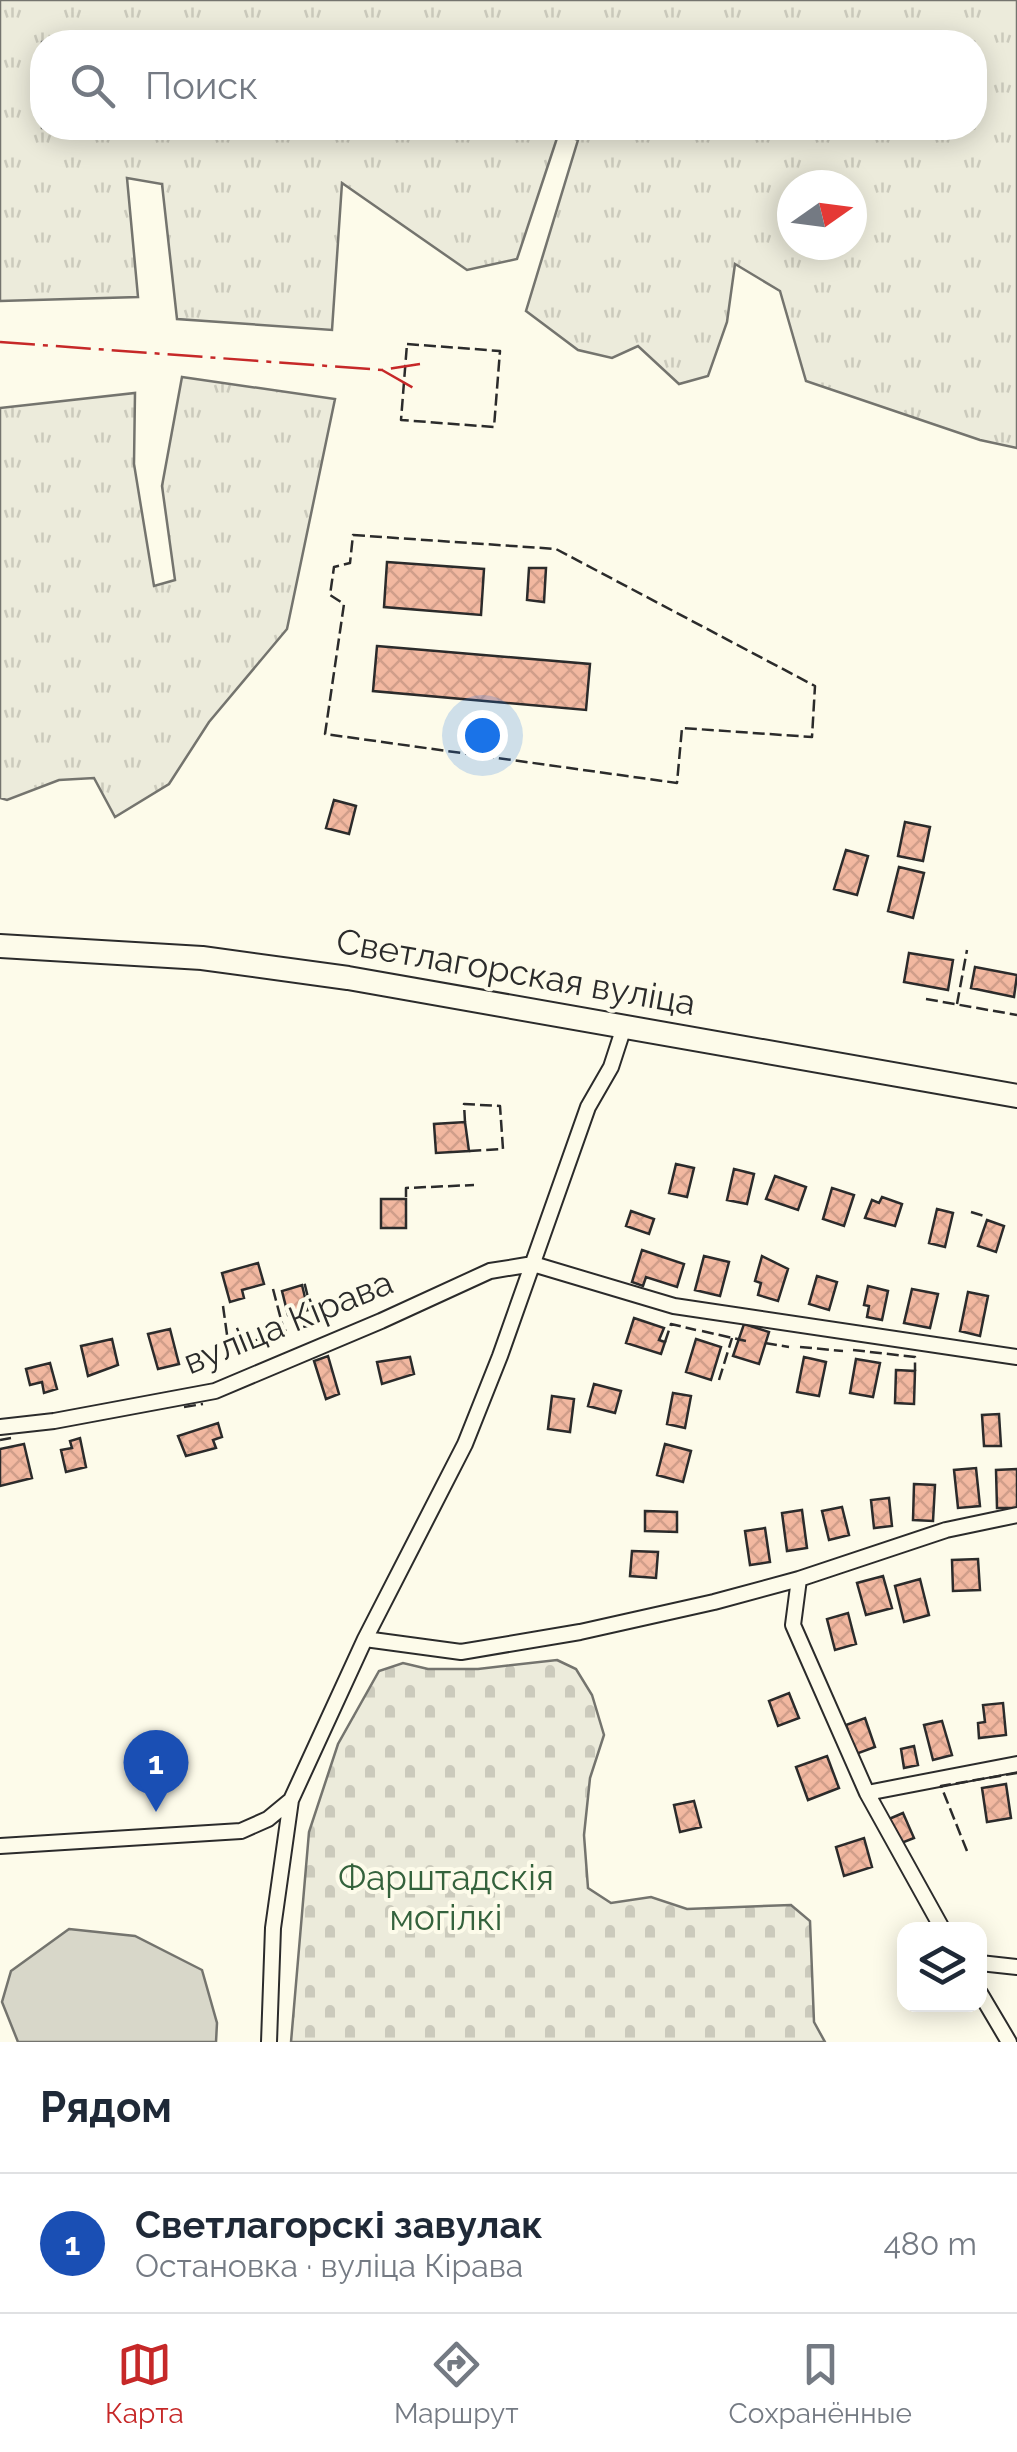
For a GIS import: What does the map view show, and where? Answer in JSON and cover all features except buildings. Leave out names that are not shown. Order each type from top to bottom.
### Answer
[{"type":"main road","name":"Светлагорская вуліца","points":[[0,946],[114,951],[274,967],[1017,1096]]},
{"type":"street","points":[[270,2042],[273,1928],[291,1800],[365,1639],[465,1444],[588,1108],[610,1067],[624,1026]]},
{"type":"street","points":[[533,1264],[674,1306],[1017,1357]]},
{"type":"street","name":"вуліца Кірава","points":[[0,1427],[54,1421],[214,1391],[490,1270],[533,1264]]},
{"type":"street","points":[[365,1639],[462,1652],[580,1632],[714,1602],[946,1530],[1017,1515]]},
{"type":"street","points":[[798,1579],[793,1625],[867,1793],[938,1922]]},
{"type":"street","points":[[867,1793],[1017,1764]]},
{"type":"street","points":[[0,1846],[241,1830],[268,1819],[291,1800]]},
{"type":"street","points":[[987,1965],[1017,1968]]},
{"type":"street","points":[[987,2004],[1010,2042]]},
{"type":"green space","points":[[0,0],[1017,0],[1017,448],[980,440],[806,381],[780,291],[735,264],[727,322],[708,376],[679,384],[638,346],[612,358],[578,350],[526,311],[578,140],[987,140],[987,30],[30,30],[30,140],[556,140],[517,259],[467,270],[342,183],[332,330],[177,319],[162,184],[127,178],[138,297],[0,301]]},
{"type":"green space","points":[[182,377],[335,399],[287,629],[209,722],[169,784],[115,817],[94,778],[59,780],[7,800],[0,798],[0,408],[135,393],[134,464],[154,586],[175,580],[162,486]]},
{"type":"green space","name":"Фарштадскія могілкі","points":[[557,1660],[576,1669],[592,1695],[604,1735],[590,1778],[584,1835],[588,1888],[611,1903],[651,1897],[687,1909],[791,1905],[810,1921],[814,2022],[825,2042],[291,2042],[309,1832],[338,1744],[379,1671],[403,1663],[428,1669],[478,1669]]},
{"type":"shaded area","points":[[69,1929],[135,1936],[202,1970],[217,2023],[216,2042],[18,2042],[2,2002],[11,1971]]},
{"type":"fence","points":[[407,344],[500,351],[494,427],[401,420],[407,344]]},
{"type":"fence","points":[[353,535],[556,549],[815,686],[812,737],[682,728],[677,783],[325,734],[344,604],[330,595],[334,567],[350,563],[353,535]]},
{"type":"fence","points":[[957,1004],[967,950]]},
{"type":"fence","points":[[926,999],[1017,1015]]},
{"type":"fence","points":[[465,1122],[464,1104],[500,1106],[503,1149],[469,1151]]},
{"type":"fence","points":[[406,1197],[406,1188],[474,1185]]},
{"type":"fence","points":[[971,1212],[984,1216]]},
{"type":"fence","points":[[303,1327],[320,1323],[316,1307],[310,1306],[304,1281]]},
{"type":"fence","points":[[273,1289],[284,1331],[290,1330]]},
{"type":"fence","points":[[223,1306],[229,1349],[242,1344]]},
{"type":"fence","points":[[665,1342],[671,1324],[696,1330]]},
{"type":"fence","points":[[702,1331],[746,1341]]},
{"type":"fence","points":[[250,1342],[272,1335]]},
{"type":"fence","points":[[719,1380],[732,1338]]},
{"type":"fence","points":[[765,1343],[789,1347]]},
{"type":"fence","points":[[800,1347],[843,1351]]},
{"type":"fence","points":[[853,1350],[915,1357],[915,1371]]},
{"type":"fence","points":[[184,1407],[203,1404]]},
{"type":"fence","points":[[0,1440],[11,1438]]},
{"type":"fence","points":[[967,1851],[941,1786],[1017,1773]]},
{"type":"power","points":[[0,342],[382,370],[420,364]]},
{"type":"power","points":[[382,370],[417,390]]},
{"type":"place","name":"Светлагорскі завулак","points":[[156,1812]]}]
